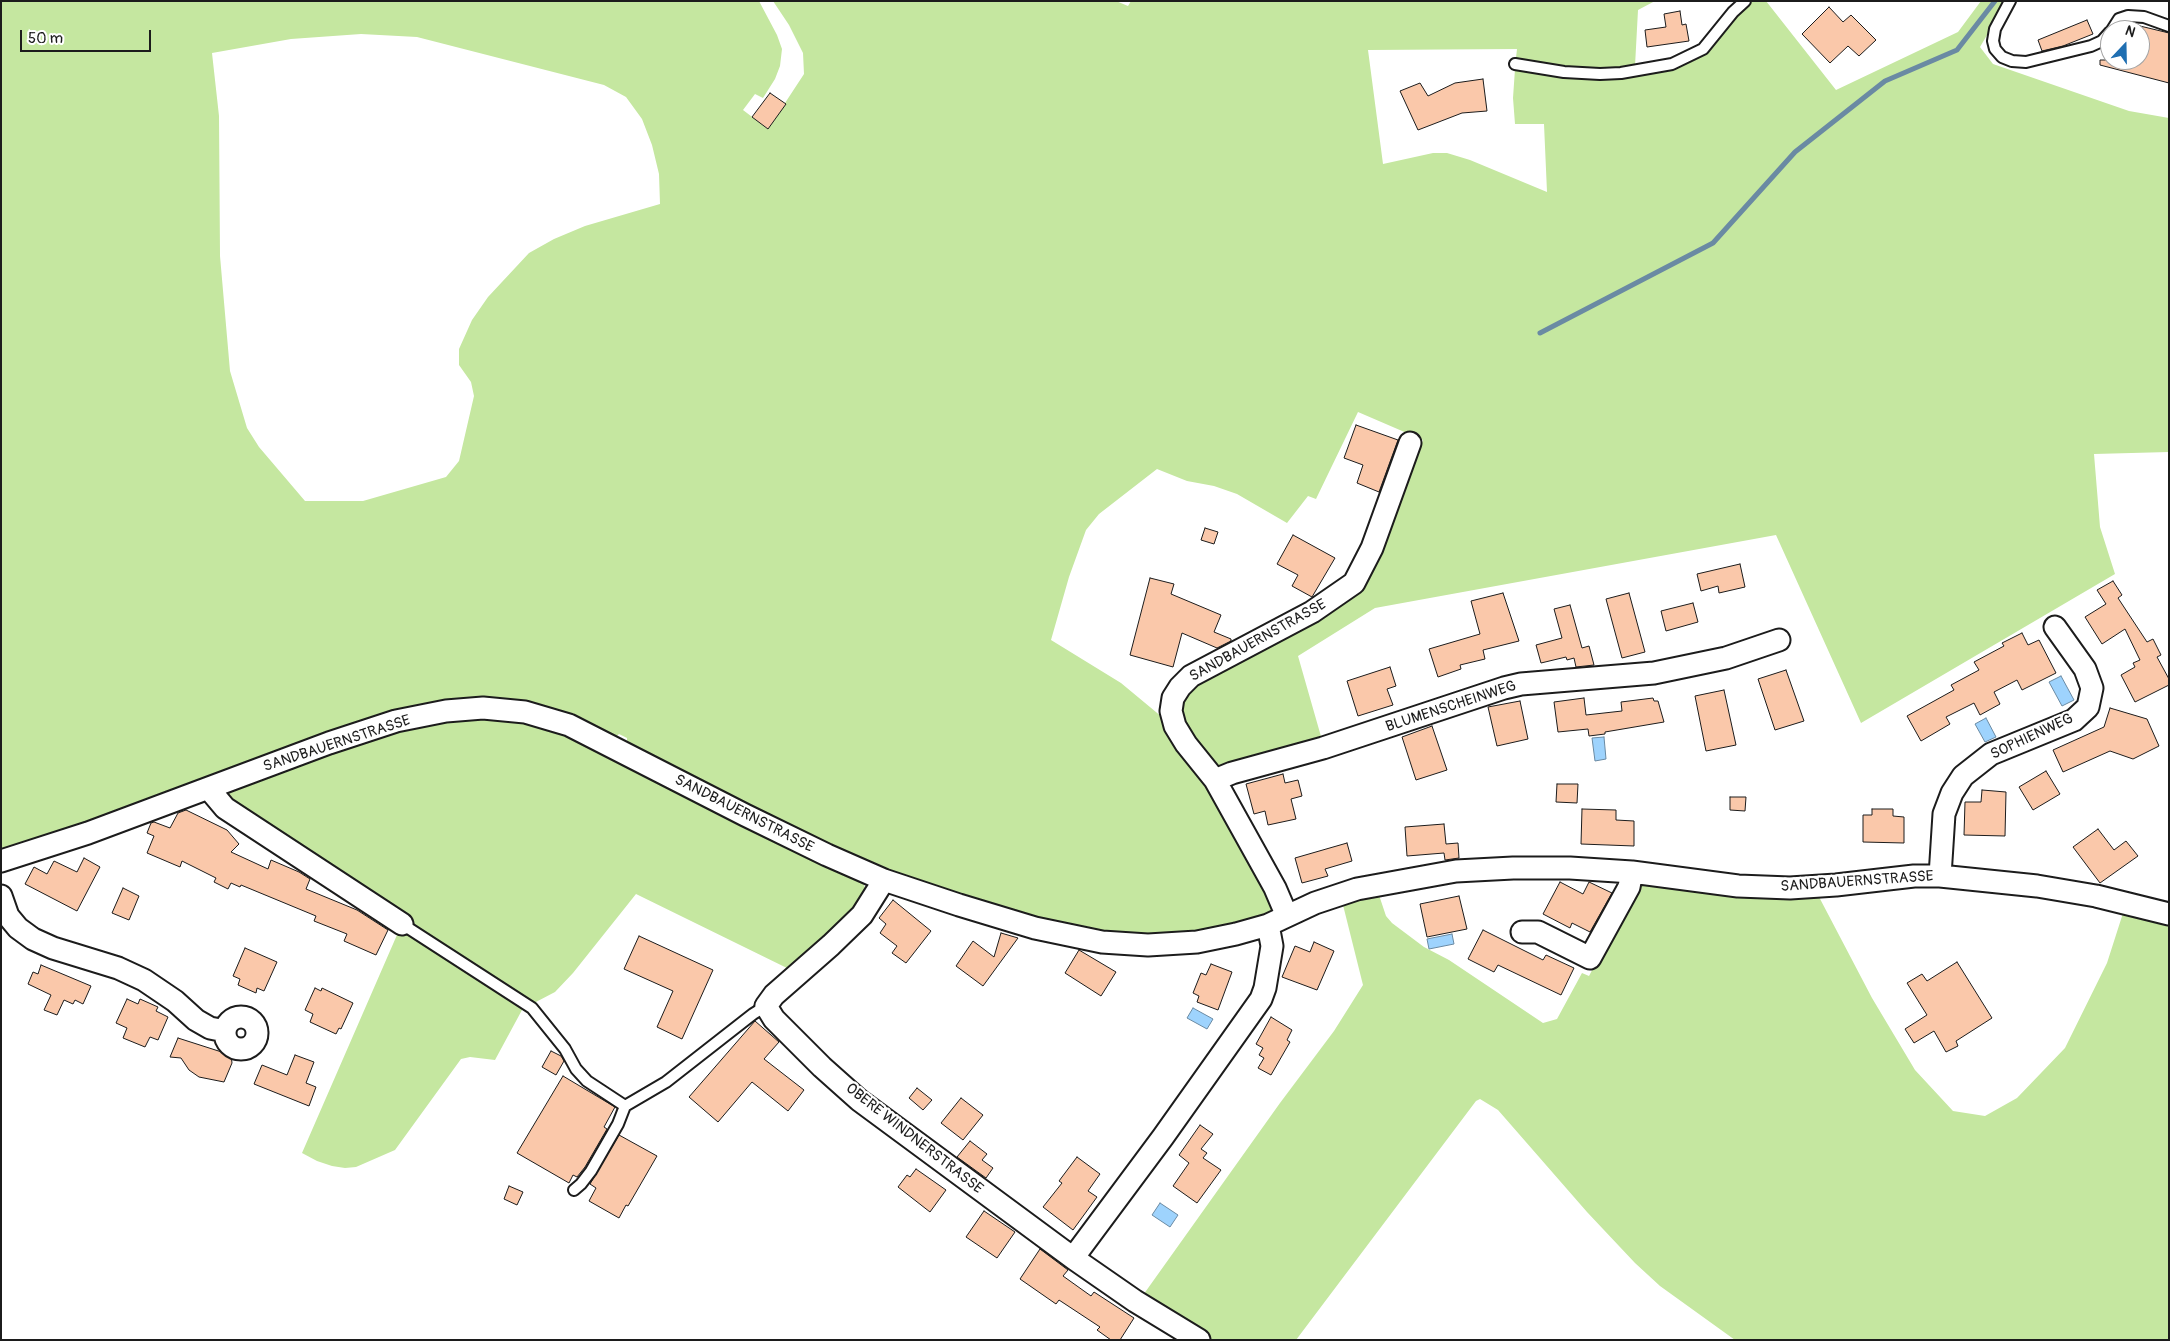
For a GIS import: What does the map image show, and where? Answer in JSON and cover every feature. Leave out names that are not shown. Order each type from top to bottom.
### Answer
[{"type":"street","name":"SANDBAUERNSTRASSE","points":[[1277,921],[1275,888],[1215,780],[1186,744],[1175,726],[1171,711],[1172,698],[1191,676],[1312,612],[1354,583],[1372,548],[1410,443]]},
{"type":"street","name":"SOPHIENWEG","points":[[1940,876],[1944,814],[1952,793],[1963,776],[1991,754],[2074,720],[2088,707],[2092,688],[2085,669],[2055,627]]},
{"type":"street","name":"BLUMENSCHEINWEG","points":[[1215,780],[1232,773],[1323,748],[1504,688],[1521,684],[1654,673],[1726,658],[1779,640]]},
{"type":"street","name":"SANDBAUERNSTRASSE","points":[[1,861],[88,833],[330,743],[396,721],[446,711],[483,708],[525,712],[569,725],[745,816],[884,880],[958,905],[1036,928],[1102,942],[1148,946],[1197,942],[1236,934],[1277,921],[1315,903],[1356,889],[1456,872],[1513,868],[1570,868],[1632,872],[1738,886],[1790,888],[1914,876],[1940,876],[2037,886],[2096,896],[2169,914]]},
{"type":"street","points":[[209,788],[226,808],[402,924]]},
{"type":"street","points":[[1522,932],[1538,932],[1590,958],[1629,887],[1632,872]]},
{"type":"street","points":[[766,1006],[774,995],[832,945],[862,915],[884,880]]},
{"type":"street","points":[[1,896],[8,916],[18,928],[33,939],[53,948],[118,968],[144,980],[196,1020],[210,1028],[225,1032]]},
{"type":"street","points":[[1074,1258],[1198,1089],[1261,999],[1265,988],[1277,921]]},
{"type":"street","name":"OBERE WINDNERSTRASSE","points":[[766,1006],[781,1026],[859,1100],[1074,1258],[1135,1301],[1199,1340]]},
{"type":"lane","points":[[1515,64],[1564,72],[1600,74],[1621,73],[1672,64],[1703,49],[1733,12],[1745,1]]},
{"type":"lane","points":[[2010,1],[1995,29],[1993,41],[1995,49],[2002,57],[2012,62],[2026,62],[2092,46],[2100,42]]},
{"type":"lane","points":[[2118,20],[2128,16],[2144,17],[2169,26]]},
{"type":"lane","points":[[402,924],[532,1008],[565,1049],[576,1069],[588,1081],[625,1106]]},
{"type":"lane","points":[[574,1190],[592,1171],[618,1124],[625,1106],[666,1082],[766,1006]]},
{"type":"green space","points":[[1,1],[759,1],[777,35],[782,49],[780,66],[775,79],[763,98],[755,94],[743,110],[768,129],[804,74],[803,53],[789,25],[773,1],[1116,1],[1128,6],[1131,1],[1655,1],[1638,10],[1635,66],[1623,69],[1582,70],[1538,64],[1516,58],[1517,49],[1368,50],[1383,164],[1433,153],[1447,153],[1470,160],[1547,192],[1544,124],[1515,124],[1513,98],[1515,69],[1619,77],[1668,69],[1699,57],[1750,1],[1766,1],[1836,90],[1958,32],[1981,1],[2007,1],[1980,47],[1993,64],[2129,111],[2169,118],[2169,452],[2094,454],[2100,527],[2115,574],[1861,723],[1776,535],[1375,608],[1298,656],[1322,740],[1219,769],[1181,725],[1180,694],[1332,606],[1383,535],[1423,440],[1358,412],[1316,499],[1308,496],[1287,523],[1237,494],[1214,486],[1187,481],[1157,469],[1099,514],[1086,530],[1069,577],[1051,640],[1121,683],[1168,722],[1213,785],[1273,905],[1270,912],[1256,920],[1202,935],[1113,935],[1023,917],[846,856],[627,744],[627,738],[619,734],[615,738],[492,701],[199,783],[1,852]],"holes":[[[361,34],[417,37],[604,85],[626,97],[642,119],[652,145],[659,174],[660,204],[585,226],[554,239],[529,253],[488,297],[472,320],[459,349],[459,365],[471,382],[474,396],[459,461],[446,477],[363,501],[305,501],[259,447],[247,428],[230,371],[220,256],[219,116],[212,53],[291,39]]]},
{"type":"green space","points":[[470,715],[548,725],[854,876],[863,883],[866,890],[866,899],[791,970],[636,894],[573,973],[555,992],[534,1003],[404,920],[227,797],[228,792],[385,733]]},
{"type":"green space","points":[[1643,884],[1818,895],[1872,998],[1915,1070],[1953,1111],[1985,1116],[2017,1098],[2065,1048],[2107,963],[2124,910],[2169,922],[2169,1340],[1735,1340],[1660,1286],[1635,1263],[1587,1212],[1498,1110],[1480,1099],[1476,1101],[1296,1340],[1208,1340],[1141,1298],[1280,1103],[1334,1031],[1363,985],[1342,901],[1378,892],[1386,916],[1392,923],[1424,947],[1449,960],[1543,1023],[1557,1019],[1582,973],[1589,976],[1637,886]]},
{"type":"green space","points":[[400,928],[520,1004],[522,1010],[495,1060],[470,1057],[461,1059],[395,1150],[356,1167],[332,1166],[302,1153]]},
{"type":"water","points":[[2061,676],[2074,700],[2062,706],[2049,682]]},
{"type":"water","points":[[1986,718],[1996,737],[1985,742],[1975,724]]},
{"type":"water","points":[[1604,737],[1606,759],[1595,761],[1592,738]]},
{"type":"water","points":[[1452,934],[1454,944],[1429,949],[1427,939]]},
{"type":"water","points":[[1193,1008],[1213,1019],[1207,1029],[1187,1018]]},
{"type":"water","points":[[1160,1203],[1178,1215],[1170,1227],[1152,1215]]},
{"type":"building","points":[[1829,7],[1843,22],[1851,15],[1876,40],[1859,56],[1848,46],[1830,63],[1802,34]]},
{"type":"building","points":[[1680,11],[1682,25],[1686,24],[1689,41],[1647,47],[1645,30],[1666,27],[1664,14]]},
{"type":"building","points":[[2087,20],[2093,34],[2063,46],[2042,51],[2038,40]]},
{"type":"building","points":[[2150,28],[2169,33],[2169,83],[2119,70],[2150,70]]},
{"type":"building","points":[[1483,79],[1487,111],[1462,113],[1418,130],[1400,91],[1420,83],[1428,96],[1455,83]]},
{"type":"building","points":[[770,93],[786,104],[768,129],[752,117]]},
{"type":"building","points":[[1356,425],[1398,440],[1379,492],[1357,483],[1363,465],[1344,458]]},
{"type":"building","points":[[1205,528],[1218,532],[1214,544],[1201,540]]},
{"type":"building","points":[[1293,535],[1335,558],[1312,597],[1292,586],[1298,575],[1277,564]]},
{"type":"building","points":[[1740,564],[1745,587],[1719,593],[1718,586],[1701,591],[1697,574]]},
{"type":"building","points":[[1150,578],[1174,584],[1171,594],[1221,615],[1214,632],[1231,639],[1231,641],[1217,648],[1182,633],[1173,667],[1130,655]]},
{"type":"building","points":[[2113,581],[2122,595],[2118,598],[2147,642],[2153,639],[2161,655],[2157,657],[2169,679],[2169,685],[2135,702],[2121,675],[2135,667],[2133,663],[2140,660],[2125,629],[2102,644],[2085,617],[2106,604],[2097,590]]},
{"type":"building","points":[[1503,593],[1519,641],[1483,650],[1485,659],[1460,665],[1461,669],[1438,677],[1429,649],[1480,634],[1471,601]]},
{"type":"building","points":[[1629,593],[1645,652],[1622,658],[1606,599]]},
{"type":"building","points":[[1693,603],[1698,622],[1666,631],[1661,611]]},
{"type":"building","points":[[1570,605],[1582,648],[1589,646],[1594,665],[1576,667],[1574,658],[1567,660],[1566,657],[1541,663],[1536,645],[1562,638],[1554,609]]},
{"type":"building","points":[[2022,633],[2028,645],[2039,640],[2056,673],[2022,690],[2017,680],[1994,692],[2000,704],[1980,715],[1974,703],[1946,717],[1950,724],[1921,741],[1907,716],[1954,690],[1951,685],[1979,670],[1974,662],[2004,646],[2002,643]]},
{"type":"building","points":[[1390,667],[1396,686],[1387,689],[1393,705],[1358,716],[1347,681]]},
{"type":"building","points":[[1786,670],[1804,721],[1775,730],[1758,679]]},
{"type":"building","points":[[1724,690],[1736,745],[1706,751],[1695,696]]},
{"type":"building","points":[[1584,698],[1586,715],[1622,711],[1621,702],[1653,698],[1654,701],[1658,701],[1664,722],[1589,736],[1588,729],[1558,732],[1554,702]]},
{"type":"building","points":[[1520,701],[1528,739],[1497,746],[1488,707]]},
{"type":"building","points":[[2110,708],[2147,719],[2159,746],[2133,759],[2110,751],[2063,772],[2053,750],[2104,727]]},
{"type":"building","points":[[1432,726],[1447,770],[1416,780],[1402,737]]},
{"type":"building","points":[[2046,771],[2060,794],[2033,810],[2019,787]]},
{"type":"building","points":[[1283,774],[1285,783],[1298,780],[1302,796],[1291,799],[1296,819],[1268,825],[1265,811],[1254,814],[1246,784]]},
{"type":"building","points":[[1557,784],[1578,784],[1577,803],[1556,802]]},
{"type":"building","points":[[1982,790],[2006,792],[2005,836],[1964,835],[1965,802],[1981,802]]},
{"type":"building","points":[[1730,797],[1746,797],[1745,811],[1730,810]]},
{"type":"building","points":[[1582,809],[1616,810],[1616,820],[1634,821],[1634,846],[1581,844]]},
{"type":"building","points":[[1872,809],[1893,809],[1893,816],[1904,817],[1904,843],[1863,842],[1863,815],[1872,815]]},
{"type":"building","points":[[186,810],[227,830],[239,844],[231,852],[268,869],[271,860],[299,872],[310,879],[306,889],[357,910],[388,930],[376,955],[344,941],[347,934],[314,921],[316,916],[241,885],[240,887],[231,883],[228,889],[214,882],[216,878],[182,861],[180,867],[147,853],[154,836],[147,833],[151,823],[154,822],[170,828],[178,813]]},
{"type":"building","points":[[1444,824],[1446,844],[1458,843],[1459,858],[1445,860],[1444,853],[1407,856],[1405,827]]},
{"type":"building","points":[[2098,829],[2114,850],[2126,841],[2138,856],[2100,883],[2073,847]]},
{"type":"building","points":[[1347,843],[1352,861],[1325,869],[1328,876],[1302,883],[1295,858]]},
{"type":"building","points":[[84,858],[100,867],[77,911],[25,884],[34,867],[47,874],[54,861],[77,872]]},
{"type":"building","points":[[1560,882],[1583,894],[1589,882],[1612,893],[1590,932],[1572,923],[1570,928],[1543,914]]},
{"type":"building","points":[[123,888],[139,896],[129,920],[112,913]]},
{"type":"building","points":[[1459,896],[1467,929],[1427,937],[1420,904]]},
{"type":"building","points":[[893,900],[931,931],[906,963],[892,953],[897,946],[880,933],[886,924],[879,918]]},
{"type":"building","points":[[1483,930],[1543,960],[1546,955],[1574,968],[1561,995],[1498,965],[1494,972],[1468,959]]},
{"type":"building","points":[[1001,933],[1018,938],[983,986],[956,966],[973,941],[994,957]]},
{"type":"building","points":[[639,936],[713,970],[682,1039],[657,1027],[673,991],[624,969]]},
{"type":"building","points":[[1314,942],[1334,951],[1317,990],[1282,977],[1295,946],[1310,952]]},
{"type":"building","points":[[245,948],[277,962],[264,991],[257,988],[256,993],[238,985],[240,979],[233,976]]},
{"type":"building","points":[[1079,950],[1116,972],[1101,996],[1065,973]]},
{"type":"building","points":[[1957,962],[1992,1018],[1956,1041],[1958,1046],[1946,1052],[1934,1031],[1914,1043],[1905,1029],[1927,1015],[1907,983],[1922,974],[1927,981]]},
{"type":"building","points":[[1211,964],[1232,972],[1218,1010],[1197,1002],[1199,996],[1193,993],[1201,973],[1206,975]]},
{"type":"building","points":[[41,965],[91,986],[83,1004],[75,1000],[73,1004],[64,1000],[57,1015],[44,1010],[51,995],[28,984],[33,972],[38,974]]},
{"type":"building","points":[[315,988],[321,991],[322,988],[353,1003],[341,1029],[339,1028],[336,1034],[310,1022],[313,1014],[305,1010]]},
{"type":"building","points":[[127,999],[138,1004],[140,999],[158,1007],[156,1011],[168,1017],[158,1040],[150,1037],[145,1047],[123,1038],[127,1028],[116,1023]]},
{"type":"building","points":[[1271,1017],[1292,1030],[1287,1040],[1290,1042],[1271,1075],[1258,1068],[1264,1058],[1259,1055],[1263,1048],[1256,1044]]},
{"type":"building","points":[[755,1021],[779,1042],[764,1059],[804,1090],[788,1111],[752,1082],[718,1122],[689,1097]]},
{"type":"building","points":[[178,1038],[231,1055],[232,1063],[224,1082],[199,1077],[189,1070],[181,1058],[170,1057]]},
{"type":"building","points":[[551,1051],[561,1056],[564,1061],[556,1075],[542,1067]]},
{"type":"building","points":[[295,1055],[314,1062],[306,1083],[316,1087],[309,1106],[254,1084],[262,1065],[287,1075]]},
{"type":"building","points":[[563,1076],[615,1107],[604,1127],[607,1129],[585,1167],[577,1177],[573,1175],[569,1183],[517,1153]]},
{"type":"building","points":[[917,1088],[932,1100],[923,1110],[909,1098]]},
{"type":"building","points":[[961,1098],[983,1115],[963,1140],[941,1123]]},
{"type":"building","points":[[1200,1125],[1213,1134],[1201,1149],[1207,1153],[1203,1158],[1221,1170],[1197,1203],[1173,1186],[1189,1163],[1179,1155]]},
{"type":"building","points":[[619,1135],[657,1156],[619,1218],[589,1201],[596,1188],[590,1184]]},
{"type":"building","points":[[970,1141],[987,1154],[982,1160],[993,1168],[986,1178],[957,1157]]},
{"type":"building","points":[[1077,1157],[1100,1174],[1088,1191],[1097,1197],[1073,1230],[1043,1207],[1062,1183],[1059,1181]]},
{"type":"building","points":[[916,1169],[946,1190],[930,1212],[898,1187],[907,1175],[910,1177]]},
{"type":"building","points":[[509,1186],[523,1192],[517,1205],[504,1199]]},
{"type":"building","points":[[984,1211],[1015,1232],[997,1258],[966,1237]]},
{"type":"building","points":[[1040,1249],[1068,1270],[1063,1276],[1091,1296],[1094,1292],[1134,1318],[1120,1340],[1111,1340],[1097,1330],[1100,1327],[1059,1300],[1056,1304],[1020,1279]]},
{"type":"waterway","points":[[1540,333],[1713,243],[1795,152],[1885,81],[1957,50],[1995,1]]}]
